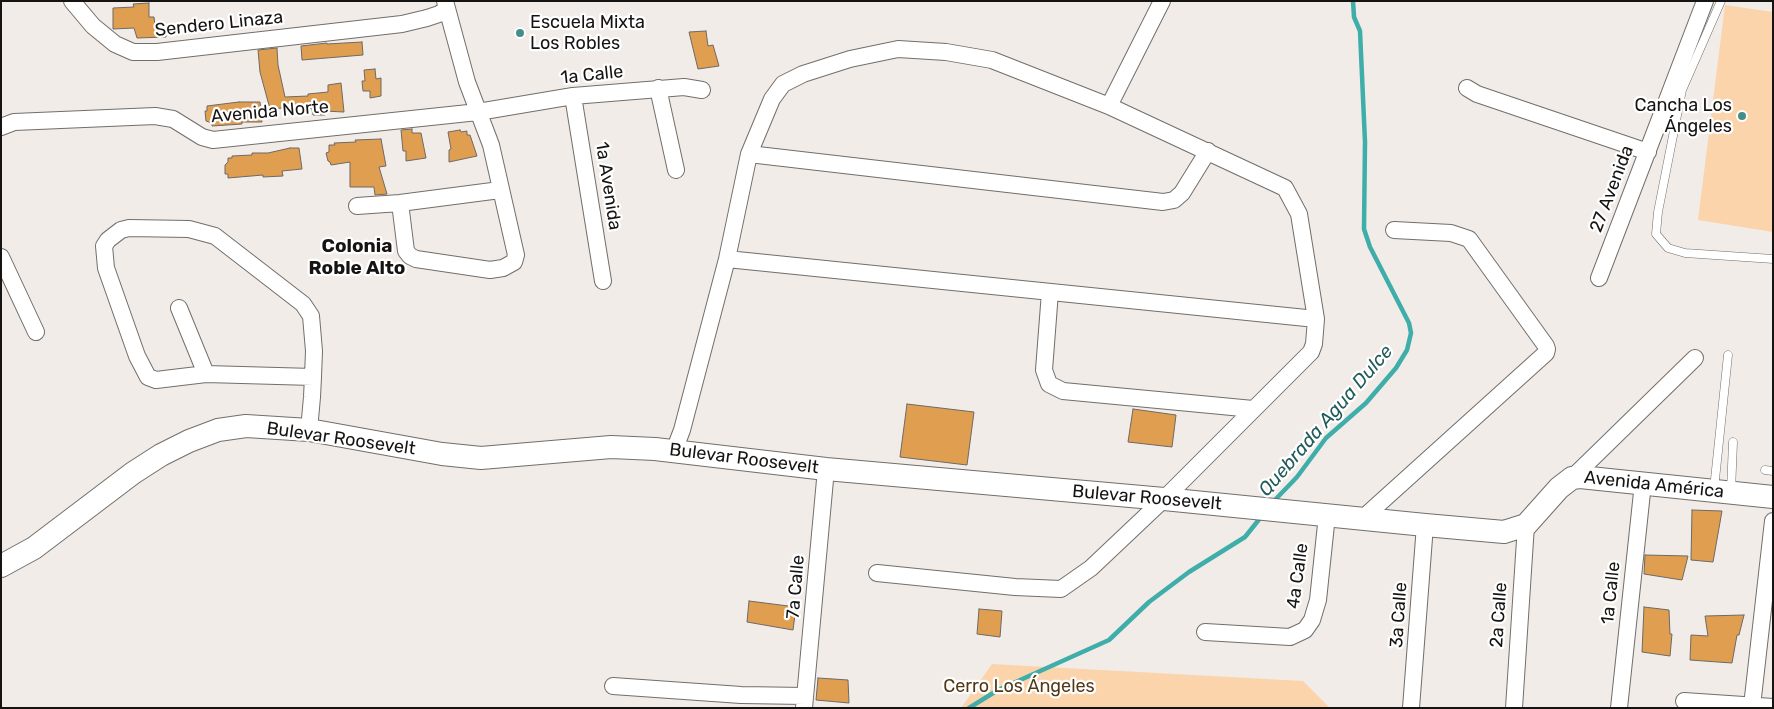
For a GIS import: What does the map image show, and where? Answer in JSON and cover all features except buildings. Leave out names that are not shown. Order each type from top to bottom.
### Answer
[{"type":"main road","name":"Bulevar Roosevelt","points":[[1,566],[34,548],[133,473],[160,455],[218,430],[246,426],[309,430],[442,454],[481,458],[611,447],[674,451],[826,469],[1504,532],[1526,525]]},
{"type":"main road","name":"Avenida América","points":[[1526,525],[1559,488],[1572,478],[1580,477],[1773,497]]},
{"type":"street","name":"Sendero Linaza","points":[[72,1],[93,26],[115,44],[134,52],[156,52],[402,24],[438,14],[446,5]]},
{"type":"street","points":[[1109,106],[1162,1]]},
{"type":"street","name":"27 Avenida","points":[[1599,278],[1705,1]]},
{"type":"street","points":[[400,203],[406,251],[410,256],[416,259],[490,270],[503,268],[514,262],[516,255],[491,145],[482,111],[467,82],[446,5]]},
{"type":"street","points":[[674,451],[682,430],[727,259],[749,154],[772,98],[783,84],[804,74],[850,59],[898,49],[946,52],[992,60],[1109,106],[1285,188],[1299,214],[1316,319],[1314,344],[1311,352],[1164,499],[1091,568],[1061,589],[1015,588],[877,573]]},
{"type":"street","name":"1a Calle","points":[[482,111],[573,96],[658,88],[684,87],[702,90]]},
{"type":"street","points":[[658,88],[676,170]]},
{"type":"street","points":[[1467,88],[1477,94],[1648,152]]},
{"type":"street","name":"1a Avenida","points":[[573,96],[603,281]]},
{"type":"street","name":"Avenida Norte","points":[[1,127],[14,122],[155,116],[173,119],[202,137],[213,140],[482,111]]},
{"type":"street","points":[[749,154],[1163,202],[1174,200],[1182,193],[1208,152]]},
{"type":"street","points":[[357,206],[400,203],[500,190]]},
{"type":"street","points":[[309,430],[313,377],[314,351],[310,316],[303,304],[216,236],[189,229],[129,228],[121,230],[108,240],[104,246],[106,268],[137,356],[148,377],[156,380],[206,374],[313,377]]},
{"type":"street","points":[[1362,519],[1546,353],[1547,349],[1469,239],[1451,233],[1394,230]]},
{"type":"street","points":[[1,257],[36,332]]},
{"type":"street","points":[[727,259],[1316,319]]},
{"type":"street","points":[[1050,292],[1044,370],[1049,384],[1062,390],[1253,410]]},
{"type":"street","points":[[179,308],[206,374]]},
{"type":"street","points":[[1572,478],[1695,358]]},
{"type":"street","name":"7a Calle","points":[[805,702],[826,469]]},
{"type":"street","name":"1a Calle","points":[[1619,708],[1643,483]]},
{"type":"street","name":"4a Calle","points":[[1205,632],[1290,637],[1304,630],[1312,620],[1318,600],[1326,515]]},
{"type":"street","points":[[1752,706],[1773,521]]},
{"type":"street","name":"3a Calle","points":[[1412,708],[1426,525]]},
{"type":"street","name":"2a Calle","points":[[1514,708],[1526,525]]},
{"type":"street","points":[[613,686],[741,695],[805,702]]},
{"type":"street","points":[[1684,701],[1773,708]]},
{"type":"lane","points":[[1721,1],[1682,90],[1658,212],[1656,234],[1668,248],[1686,253],[1773,259]]},
{"type":"lane","points":[[1723,492],[1728,355]]},
{"type":"lane","points":[[1723,492],[1733,442]]},
{"type":"green space","name":"Cancha Los Ángeles","points":[[1725,5],[1773,12],[1773,232],[1698,220]]},
{"type":"green space","name":"Cerro Los Ángeles","points":[[992,664],[1303,681],[1330,708],[961,708]]},
{"type":"waterway","name":"Quebrada Agua Dulce","points":[[1272,503],[1297,477],[1326,438],[1366,403],[1396,368],[1407,350],[1411,333],[1409,323],[1370,247],[1364,229],[1365,142],[1360,31],[1354,17],[1353,1]]},
{"type":"waterway","name":"Quebrada Agua Dulce","points":[[969,708],[998,690],[1109,640],[1149,602],[1189,572],[1245,537],[1261,517]]},
{"type":"place","name":"Escuela Mixta Los Robles","points":[[520,33]]},
{"type":"place","name":"Cancha Los Ángeles","points":[[1742,116]]},
{"type":"district","name":"Colonia Roble Alto","points":[[357,258]]}]
